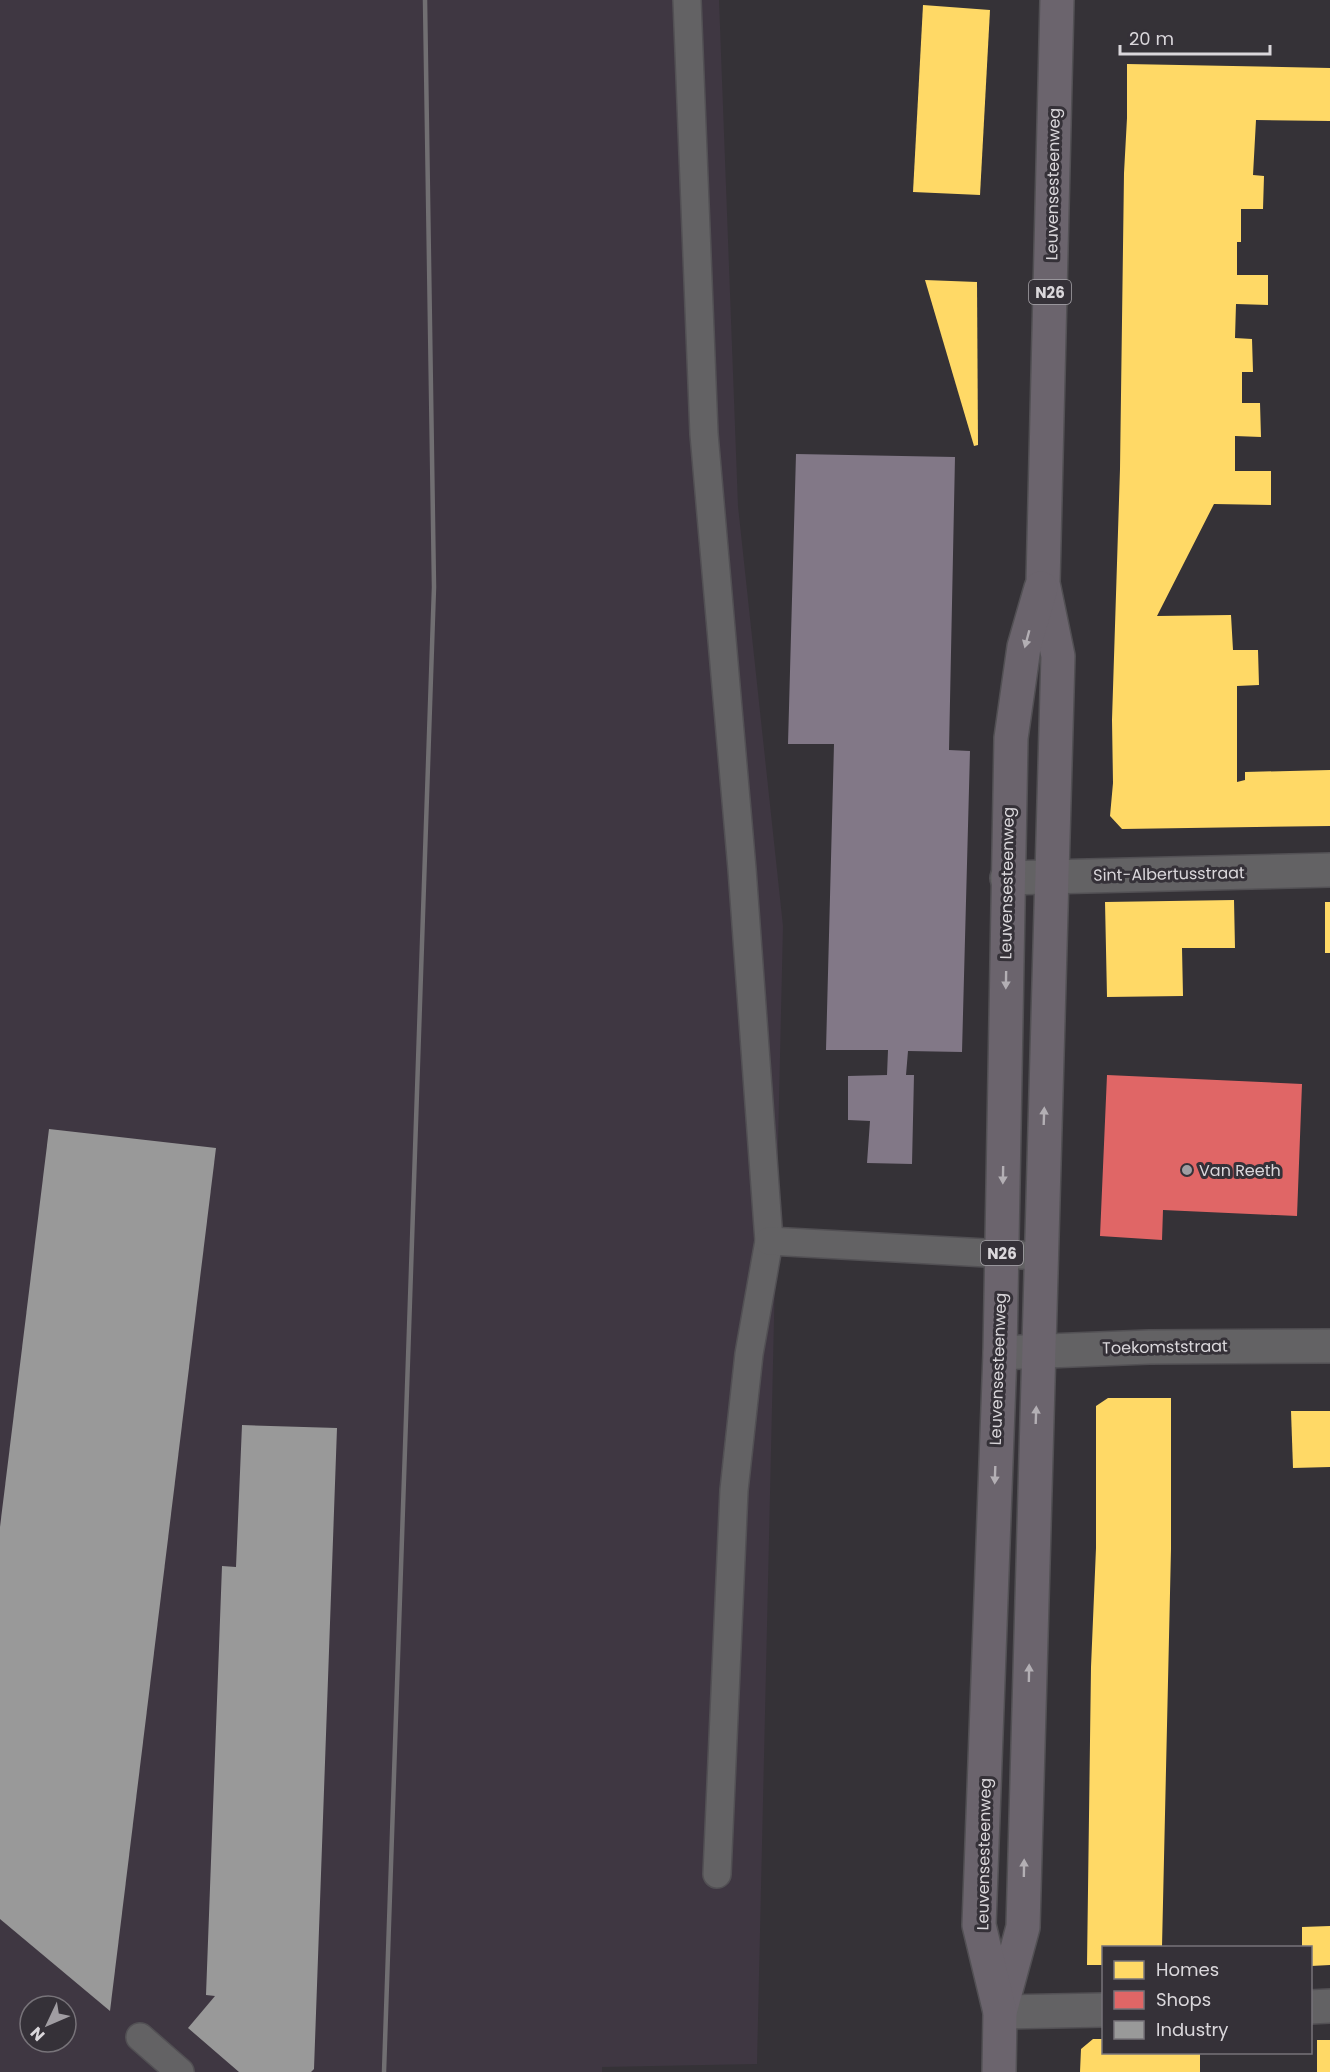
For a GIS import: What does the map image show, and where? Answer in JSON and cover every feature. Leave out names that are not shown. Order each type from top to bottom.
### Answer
[{"type":"main road","name":"Leuvensesteenweg","points":[[1000,2012],[1023,1927],[1037,1351],[1058,656],[1043,583],[1058,0]]},
{"type":"main road","name":"Leuvensesteenweg","points":[[999,2072],[1000,2012],[980,1925],[1002,1253],[1011,738],[1024,647],[1043,583]]},
{"type":"street","name":"Sint-Albertusstraat","points":[[1007,878],[1330,870]]},
{"type":"street","name":"Toekomststraat","points":[[999,1353],[1149,1347],[1330,1346]]},
{"type":"street","points":[[1312,2007],[1330,2006]]},
{"type":"street","points":[[1000,2012],[1102,2010]]},
{"type":"lane","points":[[687,0],[704,434],[742,868],[769,1241],[749,1354],[734,1490],[717,1874]]},
{"type":"lane","points":[[769,1241],[1040,1256]]},
{"type":"lane","points":[[140,2037],[180,2072]]},
{"type":"shaded area","points":[[0,0],[719,0],[738,506],[783,926],[757,2064],[602,2067],[602,2072],[0,2072]]},
{"type":"building: Homes","points":[[923,5],[990,10],[980,195],[913,192]]},
{"type":"building: Homes","points":[[1127,64],[1330,68],[1330,121],[1256,120],[1253,175],[1264,176],[1263,209],[1241,209],[1241,242],[1237,242],[1237,275],[1268,275],[1268,305],[1236,304],[1235,338],[1252,339],[1253,372],[1242,372],[1242,403],[1260,403],[1261,437],[1235,436],[1235,471],[1271,471],[1271,505],[1214,504],[1157,616],[1231,615],[1233,650],[1258,650],[1259,685],[1237,686],[1237,782],[1245,780],[1245,772],[1330,770],[1330,826],[1122,829],[1110,816],[1113,783],[1112,720],[1120,469]]},
{"type":"building: Homes","points":[[925,280],[977,282],[978,445],[974,446]]},
{"type":"building: Homes","points":[[1234,900],[1235,948],[1182,948],[1183,996],[1107,997],[1105,902]]},
{"type":"building: Homes","points":[[1325,902],[1330,902],[1330,953],[1325,953]]},
{"type":"building: Homes","points":[[1108,1398],[1171,1398],[1171,1549],[1162,1946],[1102,1946],[1102,1965],[1087,1965],[1091,1667],[1096,1548],[1096,1406]]},
{"type":"building: Homes","points":[[1291,1411],[1330,1411],[1330,1467],[1293,1468]]},
{"type":"building: Homes","points":[[1330,1926],[1330,1965],[1312,1966],[1312,1946],[1302,1946],[1302,1927]]},
{"type":"building: Homes","points":[[1093,2039],[1102,2039],[1102,2054],[1200,2054],[1200,2072],[1080,2072],[1081,2049]]},
{"type":"building: Homes","points":[[1317,2040],[1330,2040],[1330,2072],[1317,2072]]},
{"type":"building: Shops","points":[[1107,1075],[1302,1084],[1297,1216],[1163,1210],[1162,1240],[1100,1236]]},
{"type":"building: Industry","points":[[49,1129],[216,1148],[110,2011],[0,1919],[0,1527]]},
{"type":"building: Industry","points":[[242,1425],[337,1428],[314,2069],[311,2072],[239,2072],[188,2028],[215,1996],[206,1995],[222,1566],[236,1567]]},
{"type":"building: Other","points":[[796,454],[955,457],[949,750],[970,751],[962,1052],[908,1051],[906,1075],[914,1075],[912,1164],[867,1163],[870,1121],[848,1120],[848,1076],[887,1075],[888,1050],[826,1050],[834,744],[788,744]]},
{"type":"railway","points":[[384,2072],[434,587],[425,0]]},
{"type":"place","name":"Van Reeth","points":[[1187,1170]]}]
